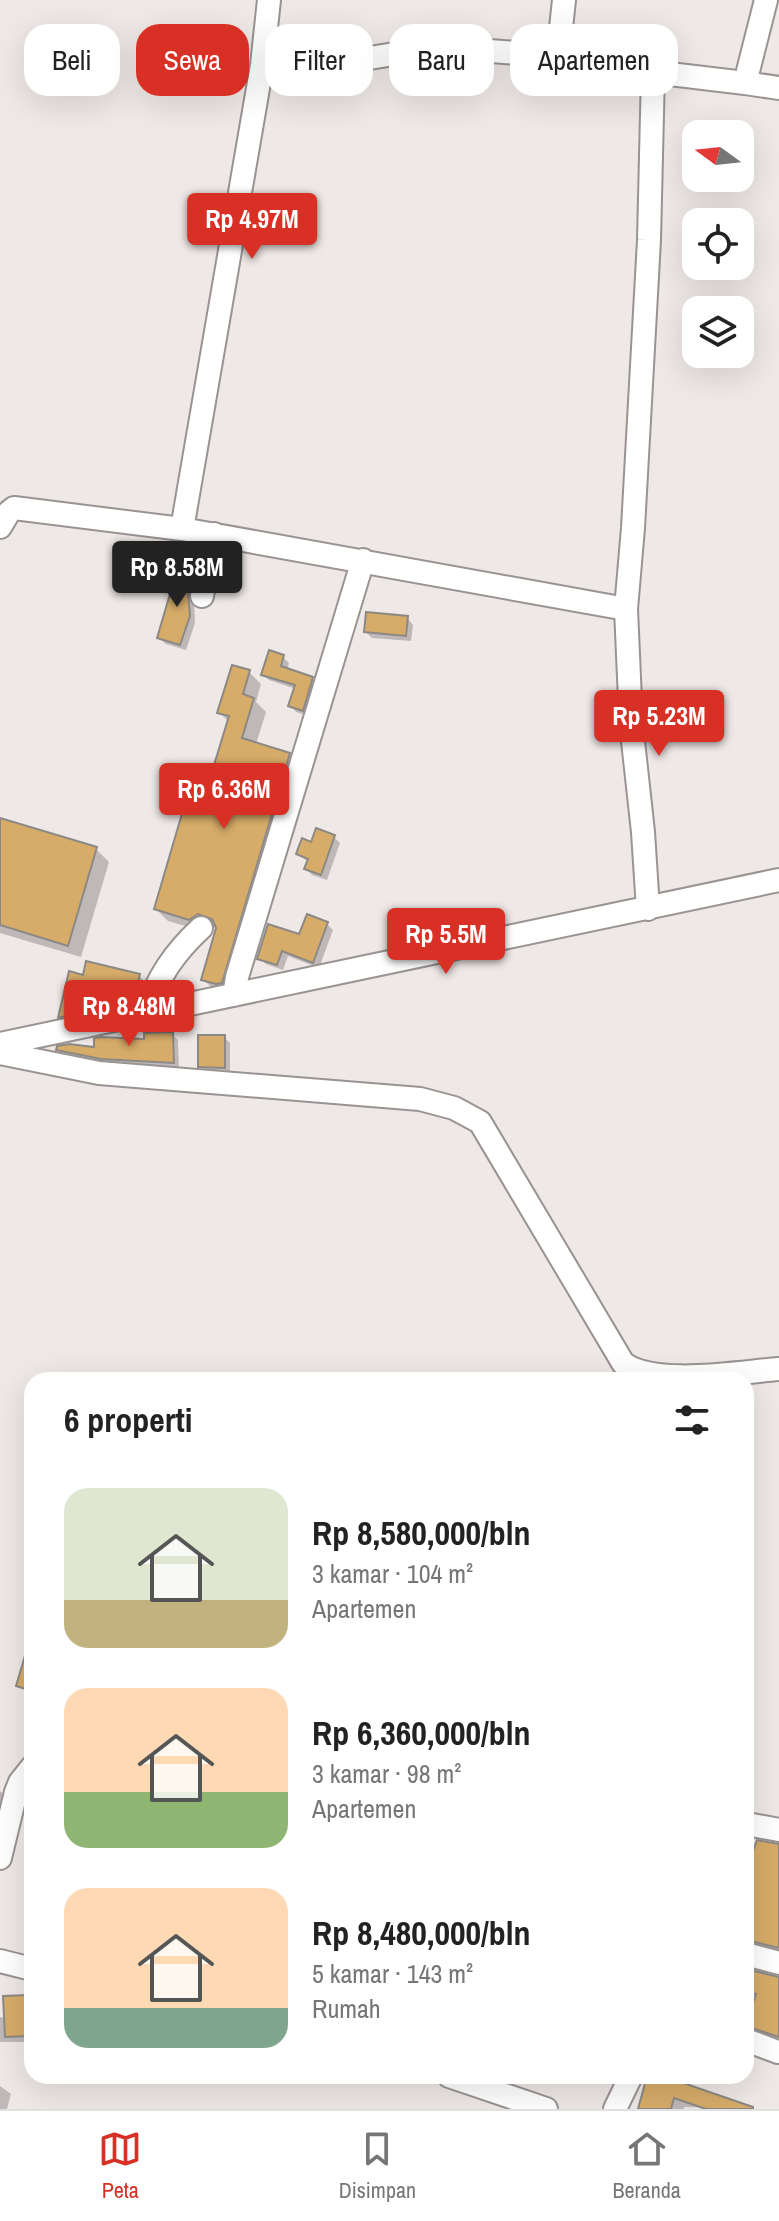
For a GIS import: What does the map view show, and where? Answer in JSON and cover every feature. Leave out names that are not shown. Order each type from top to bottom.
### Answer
[{"type":"street","points":[[182,529],[262,65],[269,0]]},
{"type":"street","points":[[561,24],[564,0]]},
{"type":"street","points":[[745,83],[766,0]]},
{"type":"street","points":[[262,65],[327,65],[437,47],[510,52]]},
{"type":"street","points":[[678,75],[779,88]]},
{"type":"street","points":[[648,909],[631,723],[626,609],[650,225],[653,96]]},
{"type":"street","points":[[0,527],[9,512],[17,508],[182,529],[626,609]]},
{"type":"street","points":[[202,596],[214,534]]},
{"type":"street","points":[[234,995],[290,796],[363,560]]},
{"type":"street","points":[[0,1044],[779,880]]},
{"type":"street","points":[[146,1013],[154,987],[165,967],[201,928]]},
{"type":"street","points":[[0,1053],[99,1073],[420,1099],[468,1113],[480,1122],[493,1142],[609,1342],[630,1372]]},
{"type":"street","points":[[733,1372],[779,1369]]},
{"type":"street","points":[[0,1858],[16,1792],[24,1777]]},
{"type":"street","points":[[754,1827],[779,1830]]},
{"type":"street","points":[[754,1956],[779,1963]]},
{"type":"street","points":[[0,1961],[24,1967]]},
{"type":"street","points":[[754,2043],[778,2052]]},
{"type":"street","points":[[473,2084],[546,2109]]},
{"type":"street","points":[[615,2109],[627,2084]]},
{"type":"building","points":[[178,567],[193,571],[188,594],[190,616],[180,645],[157,638]]},
{"type":"building","points":[[366,612],[408,616],[406,636],[364,632]]},
{"type":"building","points":[[269,650],[284,655],[281,666],[313,677],[303,711],[288,706],[295,685],[261,675]]},
{"type":"building","points":[[232,665],[250,670],[243,694],[254,698],[242,738],[290,753],[222,983],[216,984],[201,980],[216,928],[212,919],[198,914],[189,920],[154,909],[191,783],[207,788],[229,716],[217,713]]},
{"type":"building","points":[[0,818],[97,847],[68,946],[0,925]]},
{"type":"building","points":[[316,828],[335,835],[321,875],[304,869],[308,859],[296,854],[302,838],[311,842]]},
{"type":"building","points":[[307,914],[328,922],[313,963],[282,951],[277,965],[257,959],[268,924],[299,934]]},
{"type":"building","points":[[86,961],[140,974],[133,1002],[109,1007],[77,999],[73,1014],[58,1018],[69,971],[83,975]]},
{"type":"building","points":[[173,1032],[174,1063],[101,1059],[56,1050],[57,1046],[69,1044],[94,1047],[94,1038],[144,1039],[144,1033]]},
{"type":"building","points":[[198,1035],[225,1035],[225,1068],[198,1067]]},
{"type":"building","points":[[24,1659],[24,1688],[16,1686]]},
{"type":"building","points":[[757,1840],[779,1844],[779,1948],[754,1942],[754,1849]]},
{"type":"building","points":[[754,1971],[779,1977],[779,2037],[754,2029]]},
{"type":"building","points":[[24,1995],[24,2036],[5,2037],[3,1996]]},
{"type":"building","points":[[645,2084],[686,2084],[753,2107],[706,2109],[674,2098],[671,2109],[638,2109]]}]
